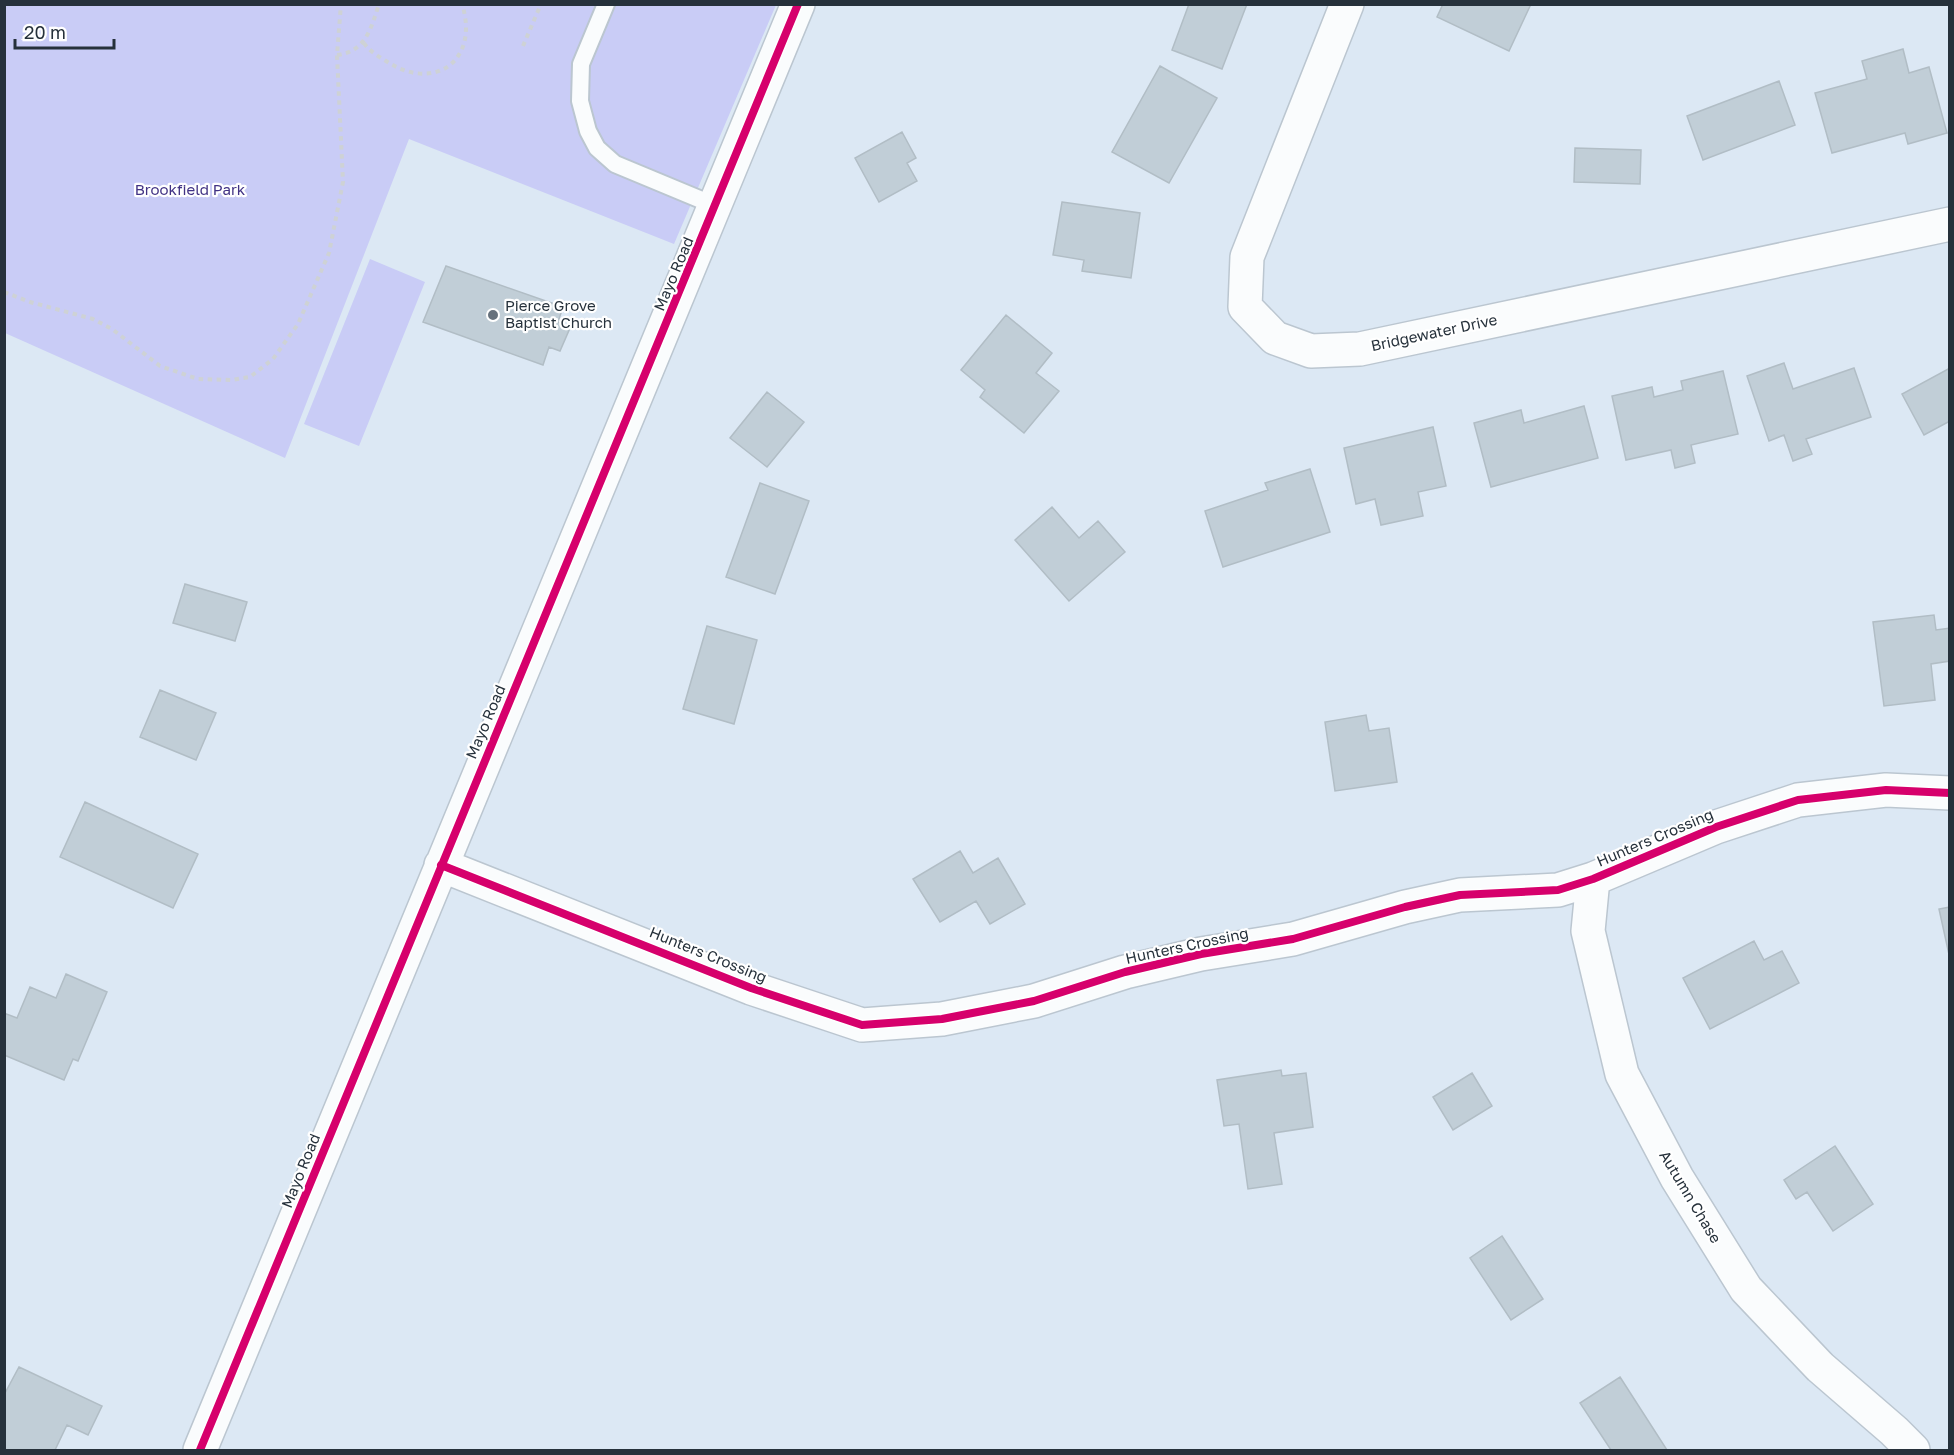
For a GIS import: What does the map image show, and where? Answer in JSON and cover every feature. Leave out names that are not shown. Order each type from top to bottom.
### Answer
[{"type":"street","name":"Mayo Road","points":[[200,1450],[798,4]]},
{"type":"street","name":"Bridgewater Drive","points":[[1347,4],[1247,257],[1245,307],[1275,338],[1311,351],[1360,349],[1950,224]]},
{"type":"street","name":"Hunters Crossing","points":[[441,864],[751,988],[862,1024],[942,1019],[1034,1001],[1125,972],[1201,954],[1293,939],[1405,907],[1460,896],[1558,890],[1593,879],[1716,826],[1798,800],[1886,790],[1950,793]]},
{"type":"street","name":"Autumn Chase","points":[[1593,879],[1588,931],[1622,1074],[1677,1178],[1746,1288],[1820,1367],[1913,1450]]},
{"type":"lane","points":[[606,4],[581,64],[580,101],[588,131],[597,148],[615,164],[716,206]]},
{"type":"path","points":[[4,292],[30,302],[93,319],[112,328],[160,366],[198,379],[231,381],[250,377],[273,359],[298,324],[329,253],[343,183],[337,55],[341,4]]},
{"type":"path","points":[[337,55],[353,52],[364,43],[379,4]]},
{"type":"path","points":[[364,43],[394,66],[425,75],[444,70],[461,55],[465,24],[462,4]]},
{"type":"path","points":[[523,46],[541,4]]},
{"type":"green space","name":"Brookfield Park","points":[[5,5],[776,5],[674,244],[409,139],[285,458],[5,333]]},
{"type":"green space","points":[[370,259],[425,282],[359,446],[304,424]]},
{"type":"building","points":[[1189,4],[1247,4],[1222,69],[1172,50]]},
{"type":"building","points":[[1443,4],[1531,4],[1509,51],[1437,17]]},
{"type":"building","points":[[1903,49],[1909,73],[1929,67],[1947,133],[1908,144],[1905,133],[1832,153],[1815,93],[1867,79],[1862,61]]},
{"type":"building","points":[[1160,66],[1217,98],[1169,183],[1112,152]]},
{"type":"building","points":[[1779,81],[1795,125],[1703,160],[1687,116]]},
{"type":"building","points":[[902,132],[916,158],[907,163],[917,181],[879,202],[855,158]]},
{"type":"building","points":[[1575,148],[1641,150],[1640,184],[1574,182]]},
{"type":"building","points":[[1062,202],[1140,213],[1131,278],[1082,271],[1084,260],[1053,255]]},
{"type":"building","name":"Pierce Grove Baptist Church","points":[[446,266],[563,307],[558,322],[570,328],[560,351],[549,347],[543,365],[423,322]]},
{"type":"building","points":[[1006,315],[1052,353],[1036,373],[1059,391],[1024,433],[980,397],[985,390],[961,370]]},
{"type":"building","points":[[1784,363],[1793,389],[1854,368],[1871,417],[1806,439],[1812,454],[1793,461],[1784,435],[1769,441],[1747,376]]},
{"type":"building","points":[[1950,368],[1950,421],[1924,435],[1902,394]]},
{"type":"building","points":[[1723,371],[1738,434],[1691,445],[1695,463],[1675,468],[1671,450],[1626,460],[1612,396],[1652,387],[1654,397],[1683,390],[1681,381]]},
{"type":"building","points":[[767,392],[804,422],[767,467],[730,438]]},
{"type":"building","points":[[1584,406],[1598,458],[1491,487],[1474,423],[1521,410],[1524,423]]},
{"type":"building","points":[[1433,427],[1446,486],[1418,492],[1423,516],[1381,525],[1375,499],[1356,504],[1344,448]]},
{"type":"building","points":[[1310,469],[1330,532],[1223,567],[1205,511],[1268,490],[1265,483]]},
{"type":"building","points":[[760,483],[809,501],[775,594],[726,577]]},
{"type":"building","points":[[1052,507],[1079,538],[1098,521],[1125,552],[1069,601],[1015,540]]},
{"type":"building","points":[[185,584],[247,602],[235,641],[173,623]]},
{"type":"building","points":[[1934,615],[1936,630],[1950,628],[1950,661],[1931,664],[1935,700],[1884,706],[1873,622]]},
{"type":"building","points":[[707,626],[757,640],[734,724],[683,709]]},
{"type":"building","points":[[160,690],[216,713],[196,760],[140,737]]},
{"type":"building","points":[[1366,715],[1369,731],[1389,728],[1397,782],[1335,791],[1325,722]]},
{"type":"building","points":[[85,802],[198,854],[173,908],[60,857]]},
{"type":"building","points":[[960,851],[973,873],[998,858],[1025,904],[990,924],[976,901],[940,922],[913,879]]},
{"type":"building","points":[[1950,907],[1950,959],[1939,909]]},
{"type":"building","points":[[1754,941],[1764,960],[1782,951],[1799,983],[1710,1029],[1683,978]]},
{"type":"building","points":[[66,974],[107,992],[78,1061],[73,1059],[64,1080],[4,1055],[4,1013],[17,1018],[30,987],[56,998]]},
{"type":"building","points":[[1281,1070],[1282,1076],[1306,1073],[1313,1127],[1274,1133],[1282,1184],[1248,1189],[1239,1124],[1224,1126],[1217,1080]]},
{"type":"building","points":[[1472,1073],[1492,1106],[1453,1130],[1433,1097]]},
{"type":"building","points":[[1835,1146],[1873,1204],[1833,1231],[1807,1192],[1796,1199],[1784,1180]]},
{"type":"building","points":[[1502,1236],[1543,1299],[1511,1320],[1470,1258]]},
{"type":"building","points":[[19,1367],[102,1406],[88,1435],[67,1425],[55,1450],[4,1450],[4,1395]]},
{"type":"building","points":[[1620,1377],[1667,1450],[1611,1450],[1580,1403]]},
{"type":"cycle path","points":[[200,1450],[798,4]]},
{"type":"cycle path","points":[[441,865],[751,988],[862,1025],[942,1019],[1034,1001],[1125,972],[1201,954],[1293,939],[1405,907],[1460,895],[1558,890],[1593,879],[1716,827],[1798,800],[1886,790],[1950,793]]},
{"type":"place","name":"Pierce Grove Baptist Church","points":[[493,315]]}]
